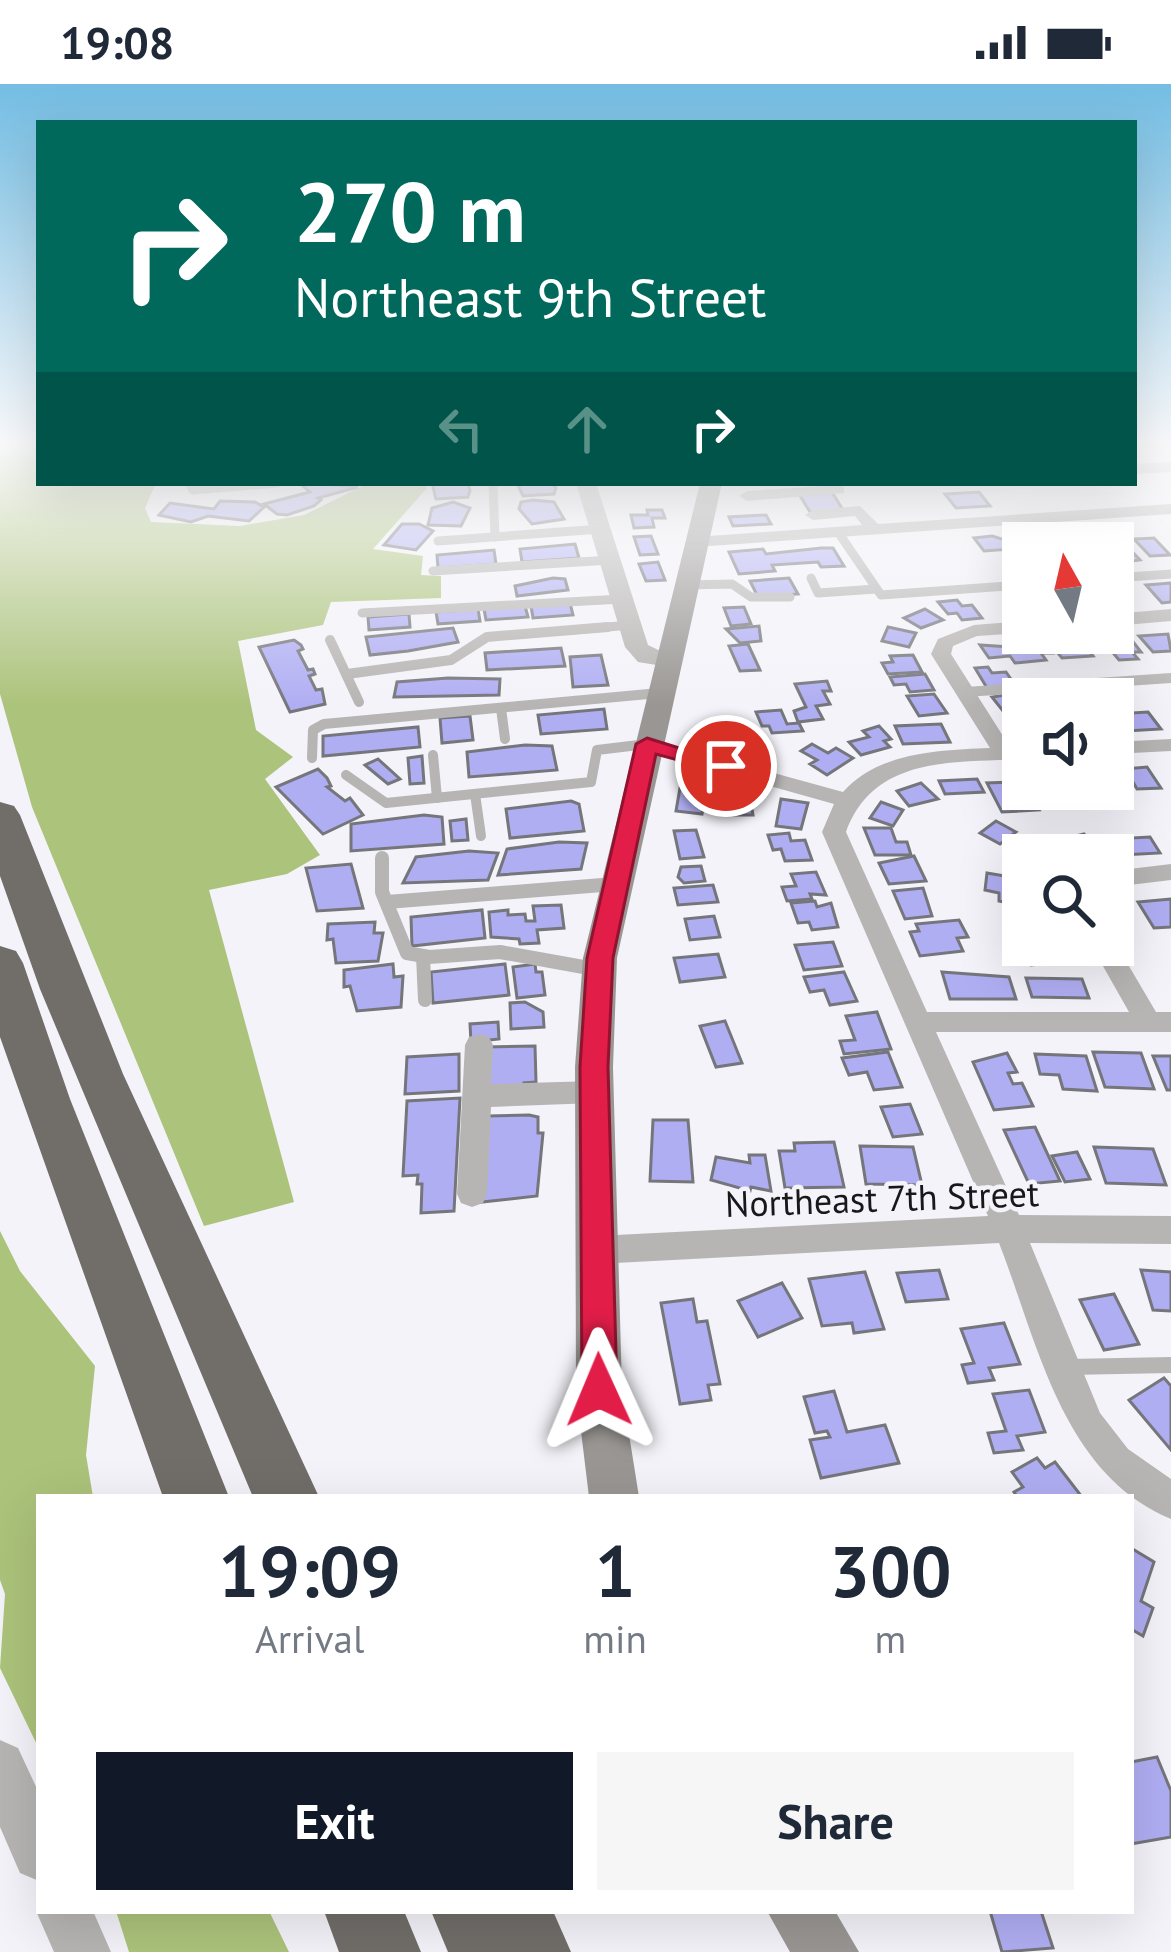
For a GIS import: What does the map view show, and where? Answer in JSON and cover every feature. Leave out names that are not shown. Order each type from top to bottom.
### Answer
[{"type":"highway","points":[[0,815],[50,957],[137,1168],[282,1485]]},
{"type":"highway","points":[[1,966],[44,1099],[195,1494]]},
{"type":"highway","points":[[365,1914],[380,1952]]},
{"type":"highway","points":[[472,1914],[489,1952]]},
{"type":"highway","points":[[511,1914],[530,1952]]},
{"type":"main road","points":[[614,1494],[599,1390],[595,1092],[600,970],[698,532]]},
{"type":"main road","points":[[799,1914],[828,1952]]},
{"type":"street","points":[[602,532],[630,625],[646,657],[666,663]]},
{"type":"street","points":[[695,542],[836,532]]},
{"type":"street","points":[[1134,619],[1171,616]]},
{"type":"street","points":[[1002,629],[974,631],[945,643],[941,654],[1002,739]]},
{"type":"street","points":[[647,744],[845,800]]},
{"type":"street","points":[[1134,747],[1171,745]]},
{"type":"street","points":[[1002,755],[904,764],[862,783],[845,800],[834,832],[1009,1229],[1088,1426],[1114,1462],[1171,1501]]},
{"type":"street","points":[[1134,876],[1171,872]]},
{"type":"street","points":[[1119,966],[1159,1021]]},
{"type":"street","points":[[916,1022],[1159,1021]]},
{"type":"street","points":[[472,1194],[479,1045]]},
{"type":"street","points":[[477,1096],[595,1092]]},
{"type":"street","name":"Northeast 7th Street","points":[[596,1250],[1009,1229],[1171,1230]]},
{"type":"street","points":[[0,1766],[36,1847]]},
{"type":"street","points":[[65,1914],[82,1952]]},
{"type":"lane","points":[[495,532],[495,537]]},
{"type":"lane","points":[[438,541],[559,532]]},
{"type":"lane","points":[[838,532],[880,595],[1002,586]]},
{"type":"lane","points":[[506,552],[508,566]]},
{"type":"lane","points":[[433,571],[610,560]]},
{"type":"lane","points":[[1134,577],[1171,574]]},
{"type":"lane","points":[[811,578],[818,593],[876,589]]},
{"type":"lane","points":[[685,585],[732,584],[751,597],[790,597]]},
{"type":"lane","points":[[362,613],[622,599]]},
{"type":"lane","points":[[347,674],[451,660],[487,637],[630,625]]},
{"type":"lane","points":[[330,640],[359,702]]},
{"type":"lane","points":[[965,692],[1171,678]]},
{"type":"lane","points":[[312,758],[313,730],[324,724],[659,694]]},
{"type":"lane","points":[[501,707],[505,739]]},
{"type":"lane","points":[[346,775],[386,803],[437,798],[591,782],[597,750],[647,744]]},
{"type":"lane","points":[[433,754],[437,798]]},
{"type":"lane","points":[[475,794],[481,836]]},
{"type":"lane","points":[[382,858],[387,902],[403,948],[423,956],[490,951],[600,970]]},
{"type":"lane","points":[[387,902],[617,884]]},
{"type":"lane","points":[[423,956],[425,1000]]},
{"type":"lane","points":[[1063,1367],[1171,1365]]},
{"type":"green space","points":[[0,532],[388,532],[373,549],[423,556],[421,575],[441,576],[441,598],[331,602],[323,625],[238,641],[256,730],[293,757],[265,779],[320,855],[287,874],[209,890],[294,1202],[204,1226],[32,807],[0,694]]},
{"type":"green space","points":[[0,1231],[20,1271],[95,1366],[86,1455],[92,1494],[36,1494],[36,1743],[0,1668],[5,1594],[0,1580]]},
{"type":"green space","points":[[117,1914],[270,1914],[289,1952],[129,1952]]},
{"type":"building","points":[[395,532],[432,532],[416,550],[384,545]]},
{"type":"building","points":[[651,536],[658,554],[640,555],[634,537]]},
{"type":"building","points":[[974,538],[1002,539],[1002,550],[984,551]]},
{"type":"building","points":[[1154,538],[1170,555],[1150,556],[1134,539]]},
{"type":"building","points":[[575,544],[579,558],[522,562],[520,549]]},
{"type":"building","points":[[833,548],[844,566],[821,567],[818,562],[772,565],[775,571],[739,574],[729,552],[763,549],[766,554]]},
{"type":"building","points":[[494,550],[496,564],[438,568],[437,555]]},
{"type":"building","points":[[658,562],[665,580],[646,581],[639,564]]},
{"type":"building","points":[[789,578],[798,594],[758,597],[750,581]]},
{"type":"building","points":[[565,579],[568,590],[517,596],[515,586]]},
{"type":"building","points":[[1171,583],[1171,602],[1162,603],[1146,585]]},
{"type":"building","points":[[957,600],[962,606],[972,605],[982,618],[962,620],[938,602]]},
{"type":"building","points":[[570,603],[573,615],[533,618],[531,606]]},
{"type":"building","points":[[525,606],[528,617],[486,620],[484,609]]},
{"type":"building","points":[[744,607],[751,624],[731,626],[724,608]]},
{"type":"building","points":[[478,609],[480,621],[438,624],[436,612]]},
{"type":"building","points":[[925,609],[943,620],[921,628],[904,618]]},
{"type":"building","points":[[409,614],[410,627],[369,630],[368,617]]},
{"type":"building","points":[[759,626],[761,641],[740,643],[726,629]]},
{"type":"building","points":[[888,627],[916,633],[909,647],[882,641]]},
{"type":"building","points":[[453,628],[458,642],[370,655],[366,637]]},
{"type":"building","points":[[1168,634],[1171,651],[1153,652],[1139,636]]},
{"type":"building","points":[[294,640],[303,649],[298,651],[308,670],[313,669],[315,674],[309,676],[316,690],[322,689],[325,704],[290,712],[259,647]]},
{"type":"building","points":[[748,644],[760,670],[740,671],[729,646]]},
{"type":"building","points":[[980,645],[1002,646],[1002,654],[1042,654],[1046,660],[1015,663],[1010,656],[989,658]]},
{"type":"building","points":[[561,648],[565,666],[487,670],[485,653]]},
{"type":"building","points":[[1059,654],[1093,656],[1062,658]]},
{"type":"building","points":[[1114,654],[1134,654],[1138,659],[1119,660]]},
{"type":"building","points":[[601,655],[608,685],[573,687],[570,657]]},
{"type":"building","points":[[913,655],[922,672],[888,674],[882,663],[893,662],[890,656]]},
{"type":"building","points":[[975,668],[1006,672],[1010,678],[1002,678],[1002,686],[987,688]]},
{"type":"building","points":[[925,674],[934,690],[910,692],[906,684],[894,685],[890,677]]},
{"type":"building","points":[[500,679],[499,695],[394,697],[397,682]]},
{"type":"building","points":[[827,681],[831,691],[823,691],[830,704],[816,706],[823,719],[798,722],[794,711],[806,707],[795,684]]},
{"type":"building","points":[[934,694],[947,713],[919,716],[907,696]]},
{"type":"building","points":[[604,709],[607,729],[541,734],[538,715]]},
{"type":"building","points":[[781,710],[787,724],[799,723],[803,731],[772,733],[769,726],[762,726],[756,712]]},
{"type":"building","points":[[1148,712],[1161,729],[1134,731],[1134,713]]},
{"type":"building","points":[[470,716],[473,740],[442,743],[440,718]]},
{"type":"building","points":[[941,724],[950,742],[903,744],[895,726]]},
{"type":"building","points":[[879,726],[891,739],[884,741],[890,747],[861,755],[849,742],[869,737],[863,731]]},
{"type":"building","points":[[418,727],[420,747],[323,756],[323,736]]},
{"type":"building","points":[[812,744],[828,753],[836,748],[853,758],[827,775],[810,764],[817,760],[801,751]]},
{"type":"building","points":[[552,746],[557,770],[469,777],[467,752]]},
{"type":"building","points":[[422,756],[424,783],[410,784],[408,758]]},
{"type":"building","points":[[378,759],[400,779],[388,784],[365,765]]},
{"type":"building","points":[[1147,767],[1161,788],[1137,789],[1134,768]]},
{"type":"building","points":[[318,769],[331,786],[327,787],[345,801],[350,798],[363,815],[323,834],[276,787]]},
{"type":"building","points":[[977,779],[984,792],[945,794],[939,781]]},
{"type":"building","points":[[1002,782],[1002,810],[1039,810],[1002,812],[987,783]]},
{"type":"building","points":[[921,783],[938,799],[909,806],[897,791]]},
{"type":"building","points":[[680,788],[706,791],[702,814],[676,811]]},
{"type":"building","points":[[718,793],[749,793],[753,815],[721,815]]},
{"type":"building","points":[[781,799],[808,803],[801,829],[776,826]]},
{"type":"building","points":[[881,802],[903,810],[893,826],[870,818]]},
{"type":"building","points":[[579,804],[584,831],[510,838],[506,809]]},
{"type":"building","points":[[442,817],[444,844],[351,851],[351,824]]},
{"type":"building","points":[[466,819],[468,840],[452,841],[450,821]]},
{"type":"building","points":[[996,821],[1016,832],[1002,834],[1000,844],[980,833]]},
{"type":"building","points":[[864,828],[891,828],[896,842],[907,842],[911,855],[875,855]]},
{"type":"building","points":[[696,830],[704,857],[680,859],[674,831]]},
{"type":"building","points":[[789,833],[791,841],[805,840],[812,860],[785,861],[781,849],[773,850],[768,835]]},
{"type":"building","points":[[1150,837],[1160,853],[1134,854],[1134,838]]},
{"type":"building","points":[[587,843],[581,869],[498,875],[507,849]]},
{"type":"building","points":[[498,853],[488,880],[403,883],[416,857]]},
{"type":"building","points":[[914,856],[926,881],[889,884],[879,863]]},
{"type":"building","points":[[351,864],[363,908],[317,911],[306,868]]},
{"type":"building","points":[[701,866],[705,881],[684,883],[678,877],[681,867]]},
{"type":"building","points":[[816,872],[826,895],[787,901],[782,887],[796,886],[791,874]]},
{"type":"building","points":[[987,873],[1002,876],[1002,902],[999,893],[985,890]]},
{"type":"building","points":[[713,885],[718,902],[678,905],[674,888]]},
{"type":"building","points":[[923,888],[932,916],[905,919],[893,891]]},
{"type":"building","points":[[1171,899],[1171,927],[1154,928],[1138,902]]},
{"type":"building","points":[[815,901],[817,907],[831,903],[838,927],[812,930],[809,922],[798,923],[791,903]]},
{"type":"building","points":[[561,905],[564,928],[537,930],[539,943],[491,937],[489,912],[508,910],[508,915],[525,914],[526,921],[535,921],[533,906]]},
{"type":"building","points":[[482,910],[485,938],[412,946],[411,917]]},
{"type":"building","points":[[714,916],[720,937],[690,940],[685,919]]},
{"type":"building","points":[[959,920],[968,937],[957,938],[963,951],[920,956],[910,932],[919,931],[916,924]]},
{"type":"building","points":[[375,922],[374,933],[383,933],[378,961],[336,963],[333,939],[327,940],[328,924]]},
{"type":"building","points":[[833,942],[842,966],[804,970],[795,945]]},
{"type":"building","points":[[718,954],[725,977],[680,982],[674,958]]},
{"type":"building","points":[[393,964],[394,977],[403,976],[401,1007],[357,1011],[350,986],[344,987],[344,970]]},
{"type":"building","points":[[505,964],[509,995],[433,1003],[431,972]]},
{"type":"building","points":[[535,964],[536,972],[542,972],[545,995],[517,998],[513,967]]},
{"type":"building","points":[[844,972],[857,1001],[830,1005],[824,990],[810,992],[804,977]]},
{"type":"building","points":[[942,972],[1009,977],[1016,999],[950,999]]},
{"type":"building","points":[[1026,978],[1082,979],[1089,998],[1032,997]]},
{"type":"building","points":[[525,1002],[543,1012],[544,1027],[511,1029],[510,1003]]},
{"type":"building","points":[[877,1012],[891,1049],[844,1054],[840,1041],[855,1040],[846,1016]]},
{"type":"building","points":[[725,1021],[742,1063],[716,1067],[700,1026]]},
{"type":"building","points":[[498,1022],[499,1039],[471,1042],[470,1024]]},
{"type":"building","points":[[535,1046],[536,1082],[524,1083],[524,1090],[485,1091],[486,1047]]},
{"type":"building","points":[[888,1052],[902,1087],[874,1090],[867,1072],[849,1075],[842,1058]]},
{"type":"building","points":[[1093,1052],[1141,1053],[1154,1089],[1105,1087]]},
{"type":"building","points":[[1007,1053],[1017,1072],[1008,1073],[1013,1084],[1022,1083],[1033,1106],[994,1110],[973,1062]]},
{"type":"building","points":[[459,1054],[459,1091],[405,1094],[407,1057]]},
{"type":"building","points":[[1035,1054],[1086,1056],[1097,1091],[1063,1089],[1059,1075],[1040,1074]]},
{"type":"building","points":[[1153,1056],[1171,1056],[1171,1090],[1167,1090]]},
{"type":"building","points":[[460,1098],[454,1211],[421,1213],[418,1175],[403,1176],[407,1101]]},
{"type":"building","points":[[910,1104],[922,1134],[893,1137],[881,1107]]},
{"type":"building","points":[[488,1116],[538,1117],[538,1133],[543,1133],[537,1196],[482,1202]]},
{"type":"building","points":[[653,1120],[688,1120],[693,1182],[650,1181]]},
{"type":"building","points":[[1035,1127],[1060,1181],[1029,1184],[1004,1130]]},
{"type":"building","points":[[834,1142],[844,1187],[785,1188],[779,1151],[795,1151],[794,1143]]},
{"type":"building","points":[[860,1146],[913,1147],[922,1185],[866,1184]]},
{"type":"building","points":[[1094,1147],[1153,1149],[1166,1185],[1106,1183]]},
{"type":"building","points":[[1077,1152],[1090,1179],[1065,1182],[1052,1156]]},
{"type":"building","points":[[749,1155],[765,1155],[771,1191],[751,1187],[750,1191],[711,1180],[716,1157],[750,1163]]},
{"type":"building","points":[[939,1270],[948,1299],[906,1302],[897,1273]]},
{"type":"building","points":[[1141,1270],[1171,1272],[1171,1311],[1153,1310]]},
{"type":"building","points":[[865,1272],[884,1329],[854,1333],[852,1323],[822,1326],[809,1279]]},
{"type":"building","points":[[782,1283],[802,1318],[758,1337],[738,1301]]},
{"type":"building","points":[[1114,1294],[1139,1344],[1104,1350],[1080,1300]]},
{"type":"building","points":[[693,1299],[697,1322],[707,1321],[720,1384],[708,1385],[711,1400],[680,1404],[661,1303]]},
{"type":"building","points":[[1004,1323],[1020,1364],[989,1368],[994,1380],[968,1383],[962,1365],[974,1363],[961,1329]]},
{"type":"building","points":[[1164,1378],[1171,1386],[1171,1450],[1129,1400]]},
{"type":"building","points":[[1029,1390],[1045,1432],[1017,1436],[1023,1450],[994,1453],[988,1433],[1006,1431],[993,1394]]},
{"type":"building","points":[[834,1391],[847,1432],[885,1425],[899,1463],[821,1478],[810,1440],[830,1437],[827,1431],[815,1433],[804,1397]]},
{"type":"building","points":[[1037,1458],[1045,1468],[1055,1462],[1080,1494],[1015,1494],[1023,1487],[1012,1472]]},
{"type":"building","points":[[1134,1550],[1154,1562],[1141,1601],[1153,1608],[1143,1636],[1134,1631]]},
{"type":"building","points":[[1157,1757],[1171,1791],[1171,1837],[1134,1843],[1134,1761]]},
{"type":"building","points":[[991,1914],[1042,1914],[1053,1948],[1002,1952]]},
{"type":"route","points":[[599,1390],[594,1067],[600,958],[647,744],[726,766]]}]
